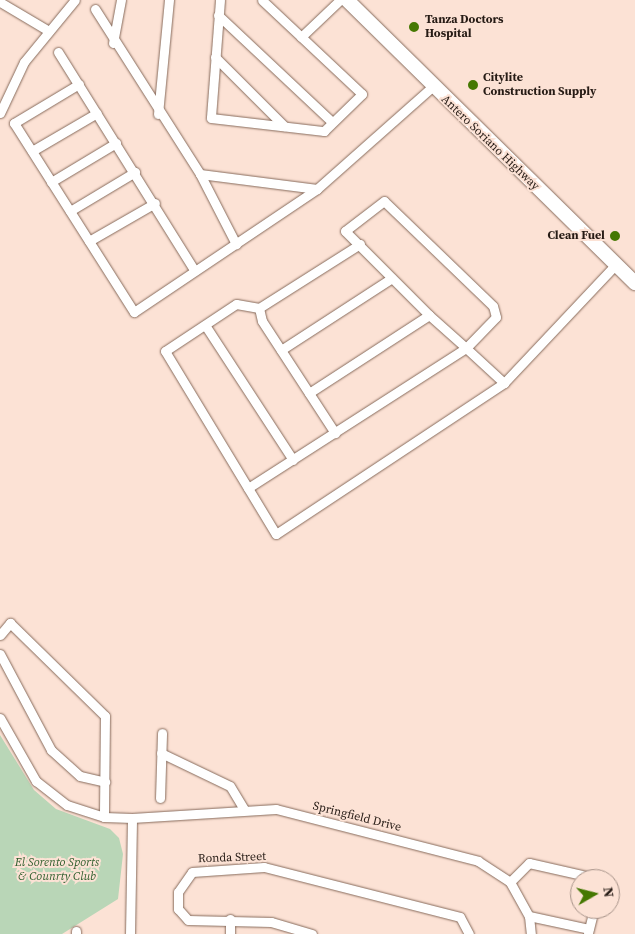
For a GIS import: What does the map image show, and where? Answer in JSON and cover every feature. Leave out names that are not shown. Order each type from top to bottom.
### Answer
[{"type":"main road","name":"Antero Soriano Highway","points":[[347,0],[432,87],[635,283]]},
{"type":"street","points":[[0,113],[24,62],[75,0]]},
{"type":"street","points":[[113,43],[121,0]]},
{"type":"street","points":[[158,114],[169,0]]},
{"type":"street","points":[[220,0],[214,57],[211,118],[324,131],[362,94],[262,0]]},
{"type":"street","points":[[301,37],[340,0]]},
{"type":"street","points":[[0,2],[49,31]]},
{"type":"street","points":[[95,9],[113,43],[158,114],[200,174],[236,244]]},
{"type":"street","points":[[218,15],[332,122]]},
{"type":"street","points":[[58,52],[155,203],[195,271]]},
{"type":"street","points":[[214,57],[284,126]]},
{"type":"street","points":[[79,84],[14,123],[134,312],[317,189],[432,87]]},
{"type":"street","points":[[32,151],[97,113]]},
{"type":"street","points":[[51,182],[116,143]]},
{"type":"street","points":[[70,211],[135,172]]},
{"type":"street","points":[[200,174],[317,189]]},
{"type":"street","points":[[248,488],[466,348],[496,317],[496,311],[384,201],[345,231],[429,315],[466,348],[504,383]]},
{"type":"street","points":[[89,241],[155,203]]},
{"type":"street","points":[[360,244],[259,308],[236,304],[165,351],[276,534],[504,383],[616,264]]},
{"type":"street","points":[[281,350],[392,278]]},
{"type":"street","points":[[259,308],[281,350],[335,433]]},
{"type":"street","points":[[309,393],[429,315]]},
{"type":"street","points":[[205,325],[293,460]]},
{"type":"street","points":[[0,635],[10,623],[105,716],[104,817]]},
{"type":"street","points":[[0,654],[51,750],[80,776],[105,782]]},
{"type":"street","name":"Springfield Drive","points":[[0,718],[36,781],[67,805],[104,817],[132,818],[244,809],[276,809],[478,861],[510,882],[529,916],[532,934]]},
{"type":"street","points":[[160,798],[162,733]]},
{"type":"street","points":[[161,753],[230,786],[244,809]]},
{"type":"street","points":[[130,934],[132,818]]},
{"type":"street","points":[[510,882],[529,863],[570,872]]},
{"type":"street","name":"Ronda Street","points":[[312,934],[271,922],[230,919],[188,920],[178,909],[182,882],[192,872],[264,867],[460,917],[469,934]]},
{"type":"street","points":[[529,916],[588,932],[591,919]]},
{"type":"street","points":[[230,919],[230,934]]},
{"type":"green space","name":"El Sorento Sports & Counrty Club","points":[[0,735],[34,790],[56,809],[110,829],[119,838],[123,854],[118,899],[62,934],[0,934]]},
{"type":"place","name":"Tanza Doctors Hospital","points":[[414,27]]},
{"type":"place","name":"Citylite Construction Supply","points":[[473,85]]},
{"type":"place","name":"Clean Fuel","points":[[615,236]]}]
